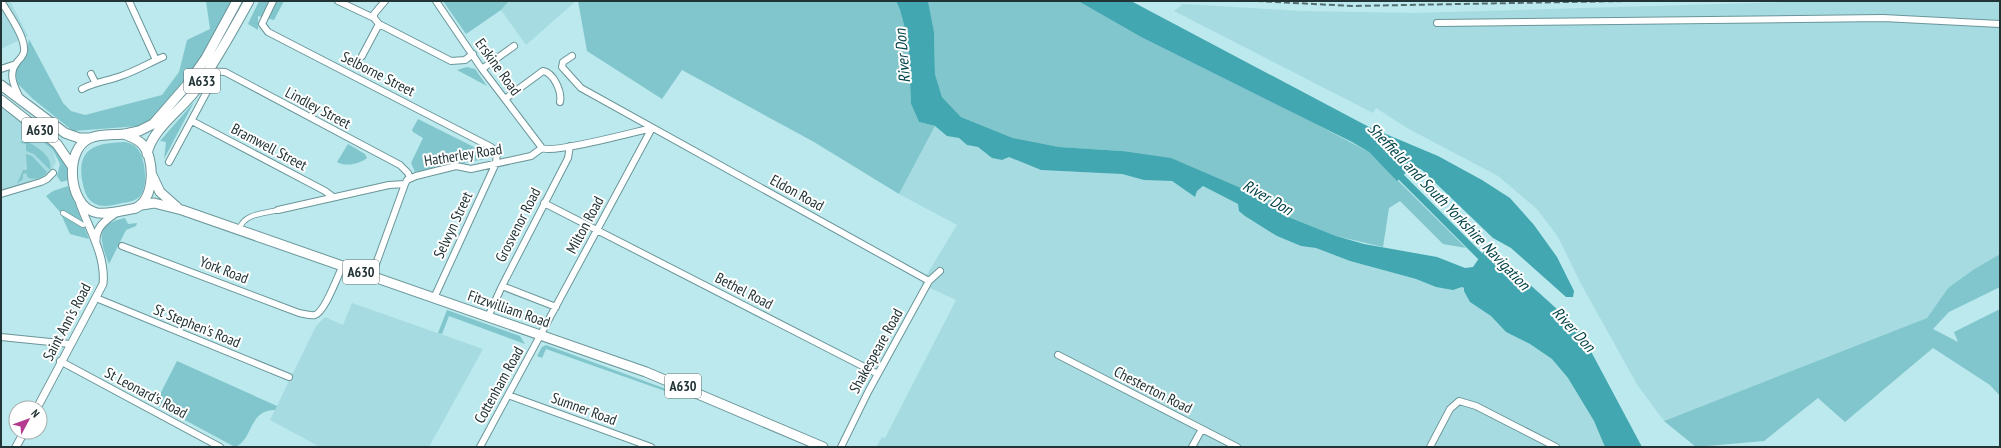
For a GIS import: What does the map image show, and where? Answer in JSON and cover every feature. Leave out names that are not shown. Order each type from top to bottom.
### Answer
[{"type":"main road","name":"A633","points":[[124,134],[139,130],[152,124],[169,105],[206,58],[237,1]]},
{"type":"main road","name":"A633","points":[[147,154],[149,145],[154,137],[185,104],[208,72],[249,1]]},
{"type":"main road","name":"A630","points":[[1,85],[65,133],[74,137],[90,138],[124,134],[140,142],[147,154],[150,170],[150,193],[142,205],[119,211],[95,213],[80,204],[75,194],[72,166],[79,149],[90,138]]},
{"type":"main road","name":"A630","points":[[1,100],[57,144],[72,166]]},
{"type":"main road","name":"Fitzwilliam Road","points":[[150,170],[164,197],[182,210]]},
{"type":"main road","name":"Fitzwilliam Road","points":[[142,205],[154,203],[182,210],[372,275],[488,317],[541,334],[652,374],[823,447]]},
{"type":"street","points":[[1,1],[24,44],[23,55],[13,68],[12,78],[22,101]]},
{"type":"street","points":[[129,1],[156,60]]},
{"type":"street","name":"Selborne Street","points":[[273,1],[262,24],[268,32],[491,147],[498,155],[496,163]]},
{"type":"street","points":[[338,1],[364,15],[374,18],[379,24],[451,61],[464,60],[473,54]]},
{"type":"street","points":[[374,18],[374,14],[385,1]]},
{"type":"street","name":"Erskine Road","points":[[436,1],[482,68],[542,148]]},
{"type":"street","points":[[1437,23],[1883,18],[2000,24]]},
{"type":"street","points":[[362,56],[379,24]]},
{"type":"street","points":[[482,68],[514,46]]},
{"type":"street","name":"Eldon Road","points":[[572,56],[563,62],[562,68],[577,85],[929,281]]},
{"type":"street","points":[[82,89],[95,82],[125,75],[163,57]]},
{"type":"street","points":[[1,68],[16,64]]},
{"type":"street","points":[[505,99],[543,71],[549,74],[560,92],[560,102]]},
{"type":"street","name":"Lindley Street","points":[[208,72],[225,72],[400,165],[408,173],[410,178]]},
{"type":"street","points":[[91,74],[95,82]]},
{"type":"street","points":[[169,162],[211,84]]},
{"type":"street","name":"Bramwell Street","points":[[192,121],[325,191],[333,197]]},
{"type":"street","name":"Hatherley Road","points":[[372,275],[405,184],[410,178],[456,166],[466,170],[531,156],[542,148],[547,150],[570,146],[652,128]]},
{"type":"street","name":"Milton Road","points":[[541,334],[652,128]]},
{"type":"street","name":"Grosvenor Road","points":[[488,317],[502,286],[568,158],[570,146]]},
{"type":"street","name":"Selwyn Street","points":[[434,298],[496,163]]},
{"type":"street","points":[[1,194],[41,182],[53,173]]},
{"type":"street","points":[[239,229],[242,222],[246,218],[389,185],[405,184]]},
{"type":"street","name":"Bethel Road","points":[[544,203],[878,374]]},
{"type":"street","name":"Saint Ann's Road","points":[[41,400],[103,284],[104,273],[96,246],[80,204]]},
{"type":"street","name":"Saint Ann's Road","points":[[96,246],[96,236],[101,224],[119,211]]},
{"type":"street","points":[[63,213],[83,225]]},
{"type":"street","name":"York Road","points":[[122,246],[300,313],[316,315],[323,308],[342,265]]},
{"type":"street","name":"Shakespeare Road","points":[[841,447],[878,374],[929,281],[940,271]]},
{"type":"street","points":[[502,286],[556,307]]},
{"type":"street","name":"St Stephen's Road","points":[[96,298],[289,377]]},
{"type":"street","name":"Cottenham Road","points":[[480,447],[541,334]]},
{"type":"street","points":[[1,337],[70,344]]},
{"type":"street","name":"Chesterton Road","points":[[1058,355],[1237,447]]},
{"type":"street","name":"St Leonard's Road","points":[[60,362],[220,447]]},
{"type":"street","name":"Sumner Road","points":[[508,395],[651,447]]},
{"type":"street","points":[[1430,447],[1450,410],[1459,401],[1476,406],[1556,447]]},
{"type":"street","points":[[1192,447],[1202,429]]},
{"type":"shaded area","points":[[1,1],[10,1],[28,36],[1,49]]},
{"type":"shaded area","points":[[206,1],[233,1],[196,66],[148,123],[139,126],[73,131],[33,99],[18,84],[15,71],[26,55],[29,39],[63,103],[71,111],[85,115],[162,95],[179,72],[187,40],[210,29]]},
{"type":"shaded area","points":[[259,1],[284,1],[274,20],[258,16],[258,30],[248,24]]},
{"type":"shaded area","points":[[443,1],[509,1],[501,10],[466,34]]},
{"type":"shaded area","points":[[509,1],[576,1],[526,45],[501,10]]},
{"type":"shaded area","points":[[578,1],[896,1],[908,40],[911,104],[919,122],[935,126],[899,194],[814,142],[682,70],[662,99],[587,51]]},
{"type":"shaded area","points":[[928,1],[1078,1],[1141,37],[1369,152],[1466,248],[1443,244],[1400,201],[1389,208],[1383,247],[1336,236],[1286,216],[1250,192],[1122,151],[1058,147],[1013,138],[961,117],[942,97],[935,74],[934,33]]},
{"type":"shaded area","points":[[1823,1],[2000,1],[2000,254],[1948,288],[1927,318],[1664,421],[1638,386],[1581,284],[1558,237],[1537,209],[1498,176],[1407,128],[1376,108],[1373,113],[1174,11],[1183,4],[1302,11],[1415,13]]},
{"type":"shaded area","points":[[467,67],[475,69],[487,86],[457,70]]},
{"type":"shaded area","points":[[194,102],[164,159],[166,142],[160,141]]},
{"type":"shaded area","points":[[1,103],[58,150],[68,166],[69,180],[61,182],[57,176],[60,164],[53,150],[1,106]]},
{"type":"shaded area","points":[[1,107],[20,120],[53,150],[56,162],[48,177],[1,191]]},
{"type":"shaded area","points":[[418,119],[484,152],[485,159],[415,172],[411,163],[423,138],[412,130]]},
{"type":"shaded area","points":[[935,126],[947,136],[959,138],[967,145],[978,147],[992,158],[1002,160],[1009,157],[1041,170],[1122,174],[1144,180],[1172,181],[1195,197],[1197,191],[1203,186],[1238,204],[1277,236],[1301,246],[1316,248],[1350,261],[1416,279],[1436,287],[1458,289],[1461,287],[1464,288],[1470,302],[1491,316],[1506,332],[1530,344],[1552,359],[1568,378],[1594,421],[1605,447],[876,447],[882,437],[885,438],[956,300],[921,284],[957,225],[899,194]]},
{"type":"shaded area","points":[[24,139],[46,155],[49,160],[50,170],[34,154],[26,151],[26,144],[20,143]]},
{"type":"shaded area","points":[[125,142],[135,146],[142,157],[145,171],[143,191],[136,200],[130,202],[108,206],[95,204],[86,195],[84,189],[81,169],[83,160],[91,149],[98,146]]},
{"type":"shaded area","points":[[348,144],[365,154],[367,158],[352,164],[341,164],[337,162]]},
{"type":"shaded area","points":[[26,154],[32,156],[47,172],[41,178],[36,179],[28,178],[26,173],[23,174],[23,179],[17,184],[23,170],[27,170]]},
{"type":"shaded area","points":[[68,186],[89,239],[70,234],[60,212],[46,196],[53,191]]},
{"type":"shaded area","points":[[125,218],[128,224],[137,223],[136,226],[126,230],[109,264],[102,241],[104,229],[108,224]]},
{"type":"shaded area","points":[[2000,254],[2000,287],[1949,312],[1933,329],[1958,342],[1954,332],[2000,309],[2000,396],[1990,385],[1933,348],[1845,422],[1818,398],[1764,441],[1696,447],[1664,421],[1927,318],[1948,288],[1973,270]]},
{"type":"shaded area","points":[[352,303],[483,349],[429,447],[320,447],[270,420],[316,326],[325,317],[343,325]]},
{"type":"shaded area","points":[[447,310],[520,336],[525,344],[449,316],[442,334],[438,333]]},
{"type":"shaded area","points":[[546,345],[680,394],[679,396],[546,349],[542,358],[537,356],[542,347]]},
{"type":"shaded area","points":[[177,361],[277,406],[275,410],[266,411],[260,415],[255,420],[245,438],[235,447],[155,404]]},
{"type":"water","name":"River Don","points":[[896,1],[928,1],[934,32],[935,74],[942,97],[961,117],[1013,138],[1059,147],[1122,151],[1171,158],[1250,192],[1286,216],[1336,236],[1364,244],[1437,257],[1465,268],[1473,267],[1484,251],[1504,261],[1579,329],[1642,447],[1605,447],[1594,421],[1568,378],[1552,359],[1530,344],[1506,332],[1491,316],[1470,302],[1464,288],[1462,287],[1453,290],[1436,287],[1416,279],[1350,261],[1316,248],[1301,246],[1277,236],[1245,216],[1239,211],[1238,204],[1203,186],[1197,191],[1195,197],[1172,181],[1144,180],[1122,174],[1041,170],[1009,157],[1002,160],[992,158],[978,147],[967,145],[959,138],[947,136],[935,126],[919,122],[911,104],[908,40]]},
{"type":"water","points":[[1078,1],[1131,1],[1369,127],[1438,156],[1482,180],[1510,198],[1534,225],[1557,257],[1574,291],[1573,297],[1566,297],[1511,248],[1493,238],[1421,169],[1412,167],[1397,181],[1369,152],[1352,142],[1141,37]]},
{"type":"waterway","name":"Sheffield and South Yorkshire Navigation","points":[[1394,170],[1486,262]]},
{"type":"railway","points":[[1257,1],[1352,6],[1624,1]]}]
